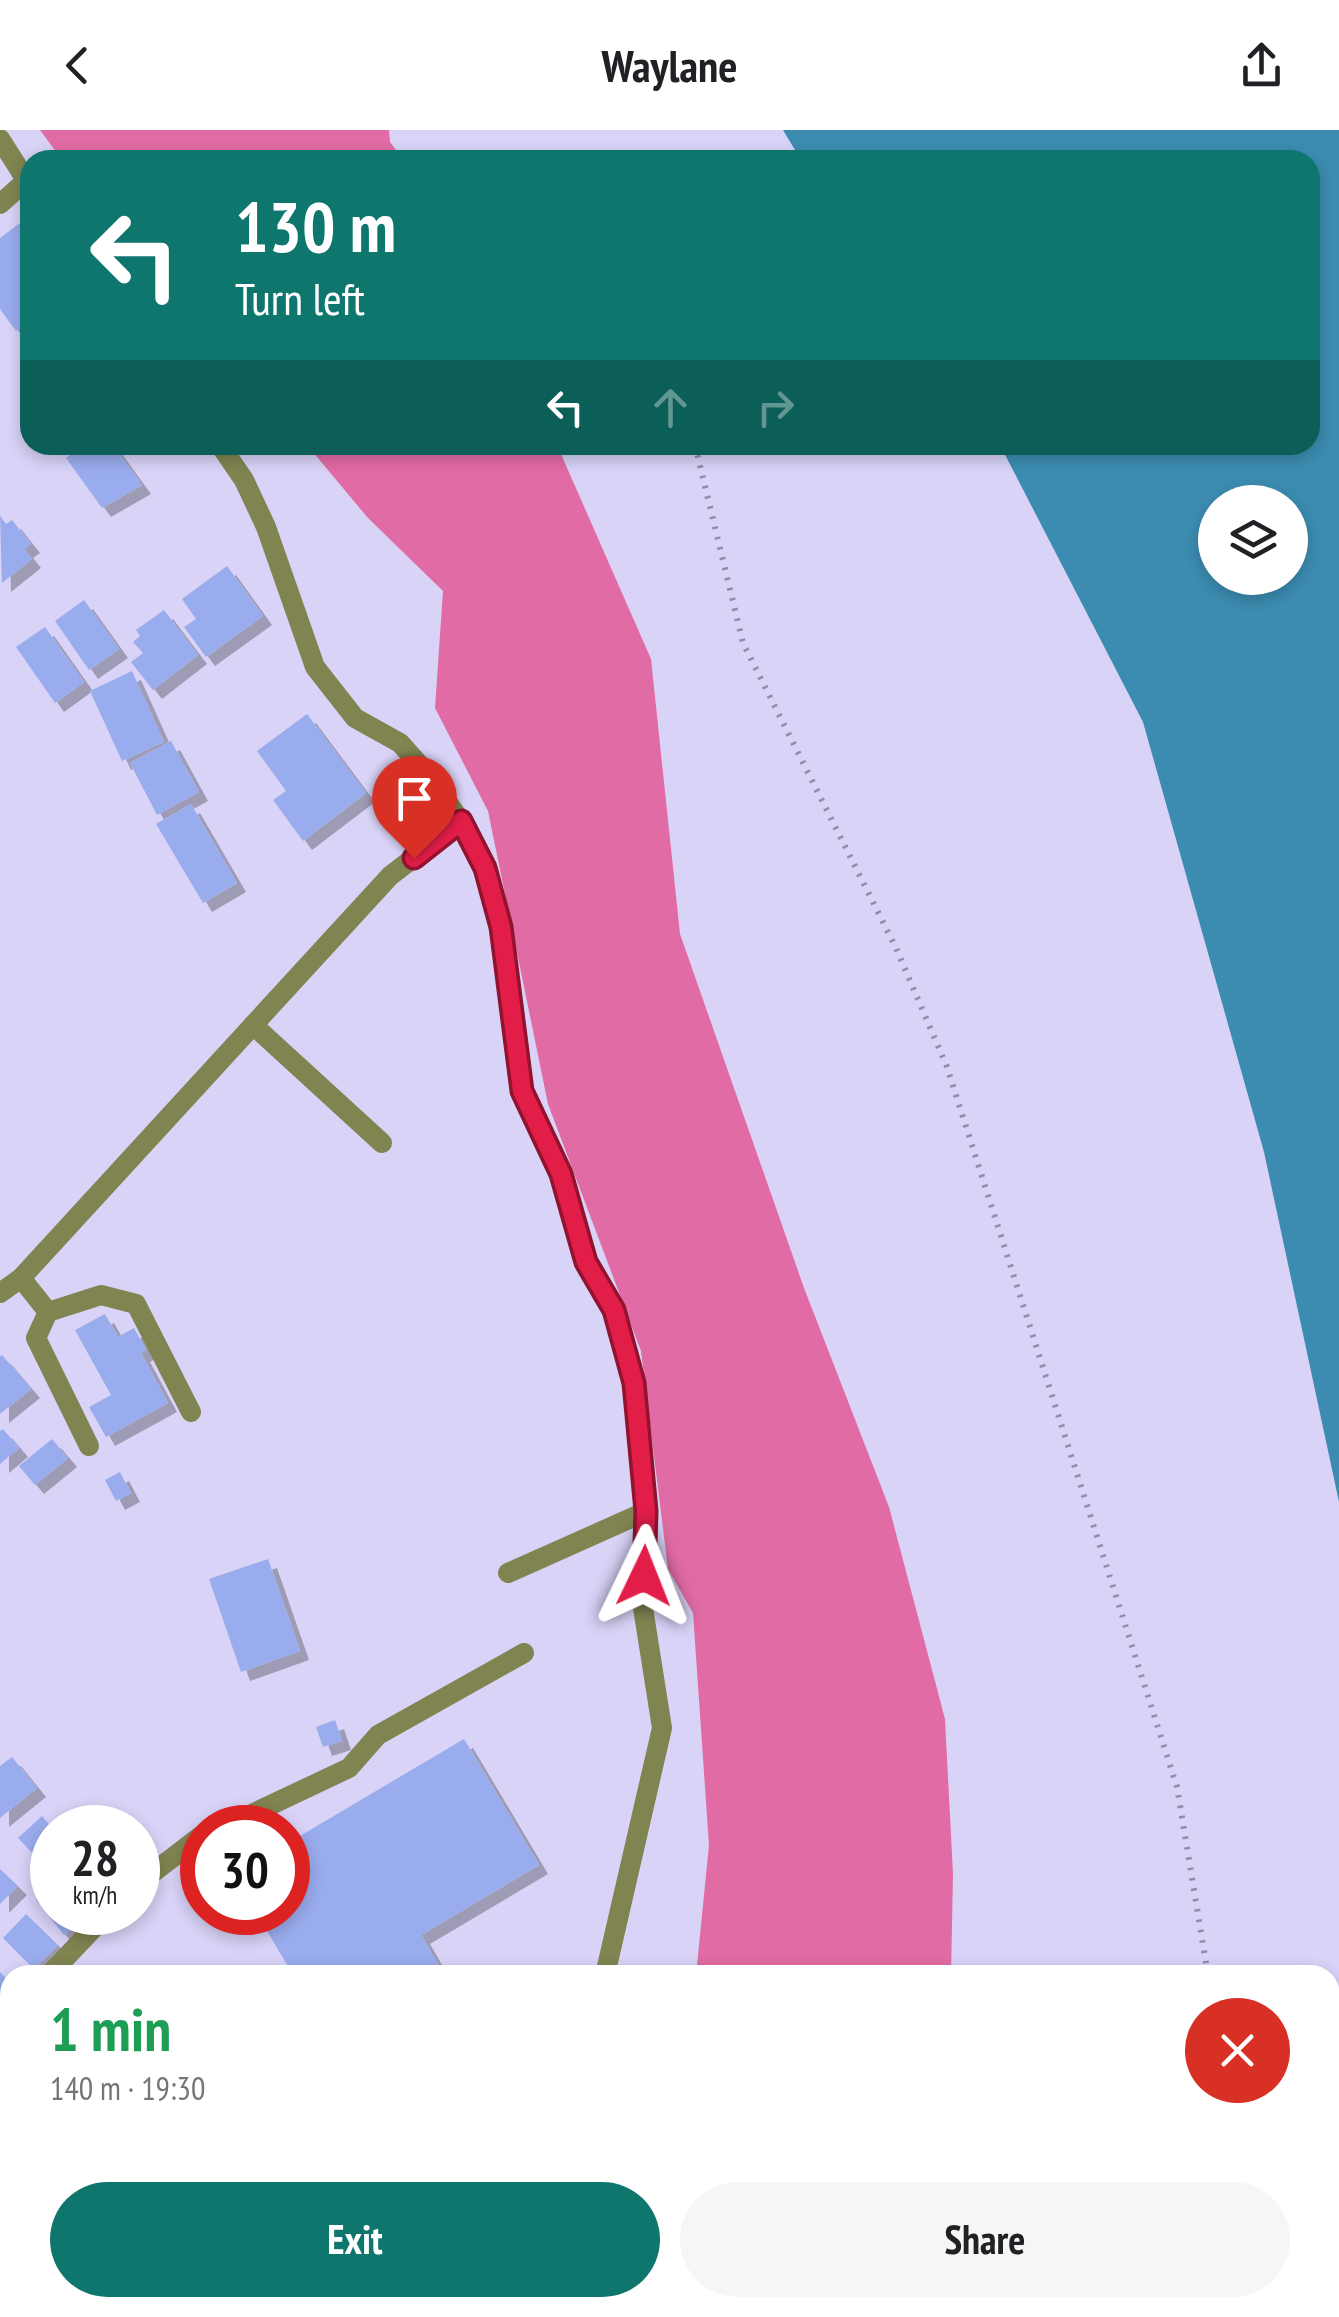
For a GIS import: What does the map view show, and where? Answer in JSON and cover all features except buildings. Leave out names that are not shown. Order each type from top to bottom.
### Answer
[{"type":"street","points":[[0,139],[20,170]]},
{"type":"street","points":[[227,455],[244,480],[266,527],[315,667],[355,718],[400,743],[461,821],[485,868],[501,927],[522,1091],[561,1174],[586,1262],[614,1310],[634,1383],[646,1511],[643,1608],[662,1728],[607,1965]]},
{"type":"street","points":[[0,1293],[20,1278],[390,876],[461,821]]},
{"type":"street","points":[[253,1025],[382,1142]]},
{"type":"street","points":[[20,1278],[48,1312]]},
{"type":"street","points":[[89,1446],[36,1338],[48,1312],[102,1295],[136,1304],[191,1412]]},
{"type":"street","points":[[508,1573],[646,1511]]},
{"type":"street","points":[[271,1805],[350,1768],[378,1734],[524,1652]]},
{"type":"street","points":[[160,1867],[180,1852]]},
{"type":"street","points":[[59,1965],[87,1935]]},
{"type":"path","points":[[697,455],[743,643],[896,948],[947,1067],[1177,1787],[1206,1965]]},
{"type":"shaded area","points":[[40,130],[389,130],[396,150],[55,150]]},
{"type":"shaded area","points":[[315,455],[561,455],[651,659],[680,934],[804,1288],[889,1507],[945,1719],[953,1874],[951,1965],[697,1965],[709,1845],[693,1613],[668,1569],[641,1351],[548,1104],[488,811],[435,708],[443,591],[368,518]]},
{"type":"water","points":[[783,130],[1339,130],[1339,1502],[1264,1152],[1143,722],[1005,455],[1320,455],[1320,150],[795,150]]},
{"type":"route","points":[[414,858],[461,821],[485,868],[501,927],[522,1091],[561,1174],[586,1262],[614,1310],[634,1383],[646,1511],[644,1576]]}]
